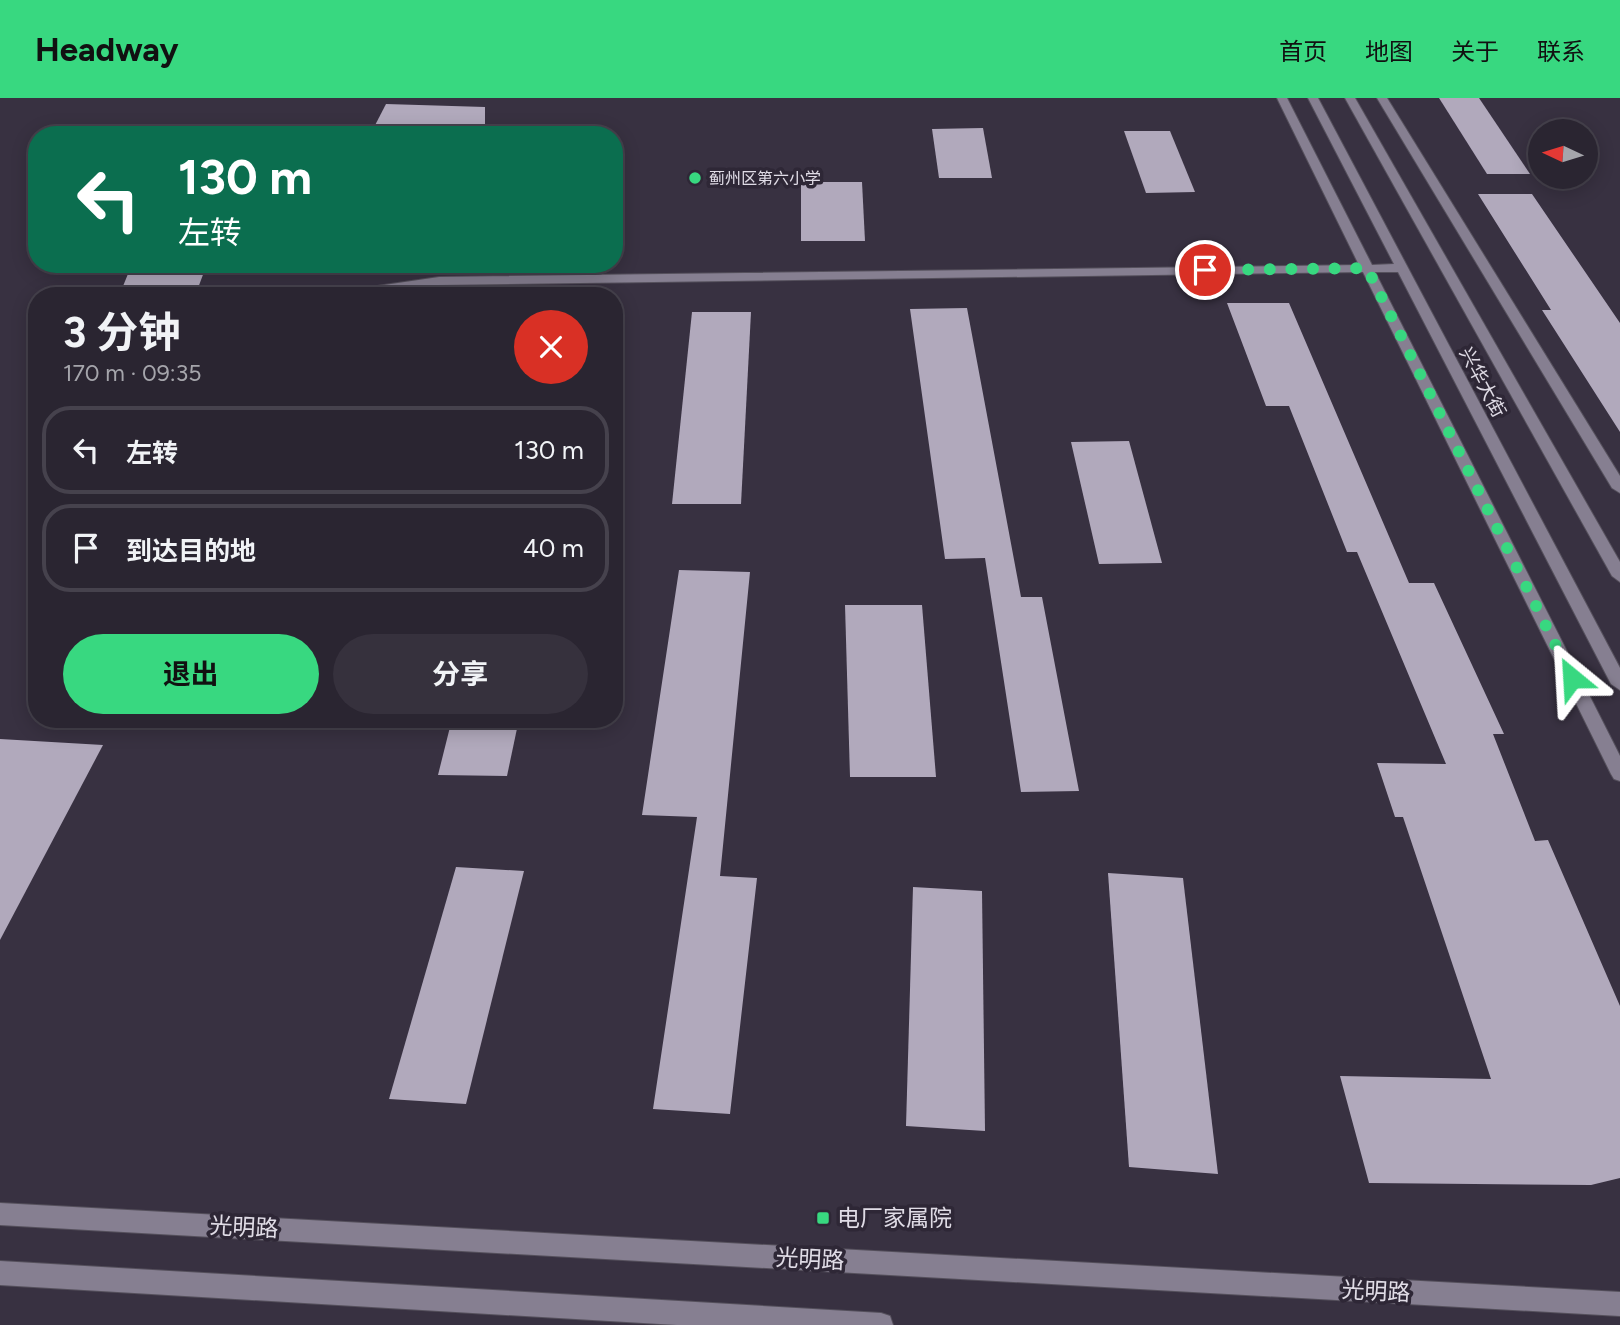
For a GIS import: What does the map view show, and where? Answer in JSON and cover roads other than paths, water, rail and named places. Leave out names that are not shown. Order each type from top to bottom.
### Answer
[{"type":"street","points":[[1282,98],[1620,774]]},
{"type":"street","name":"兴华大街","points":[[1313,98],[1620,684]]},
{"type":"street","name":"兴华大街","points":[[1350,98],[1620,576]]},
{"type":"street","points":[[1382,98],[1620,488]]},
{"type":"street","points":[[398,287],[439,281],[1401,268]]},
{"type":"street","name":"光明路","points":[[0,1214],[1614,1302]]},
{"type":"street","points":[[0,1273],[881,1325]]},
{"type":"place","name":"蓟州区第六小学","points":[[695,178]]},
{"type":"place","name":"电厂家属院","points":[[823,1218]]}]
